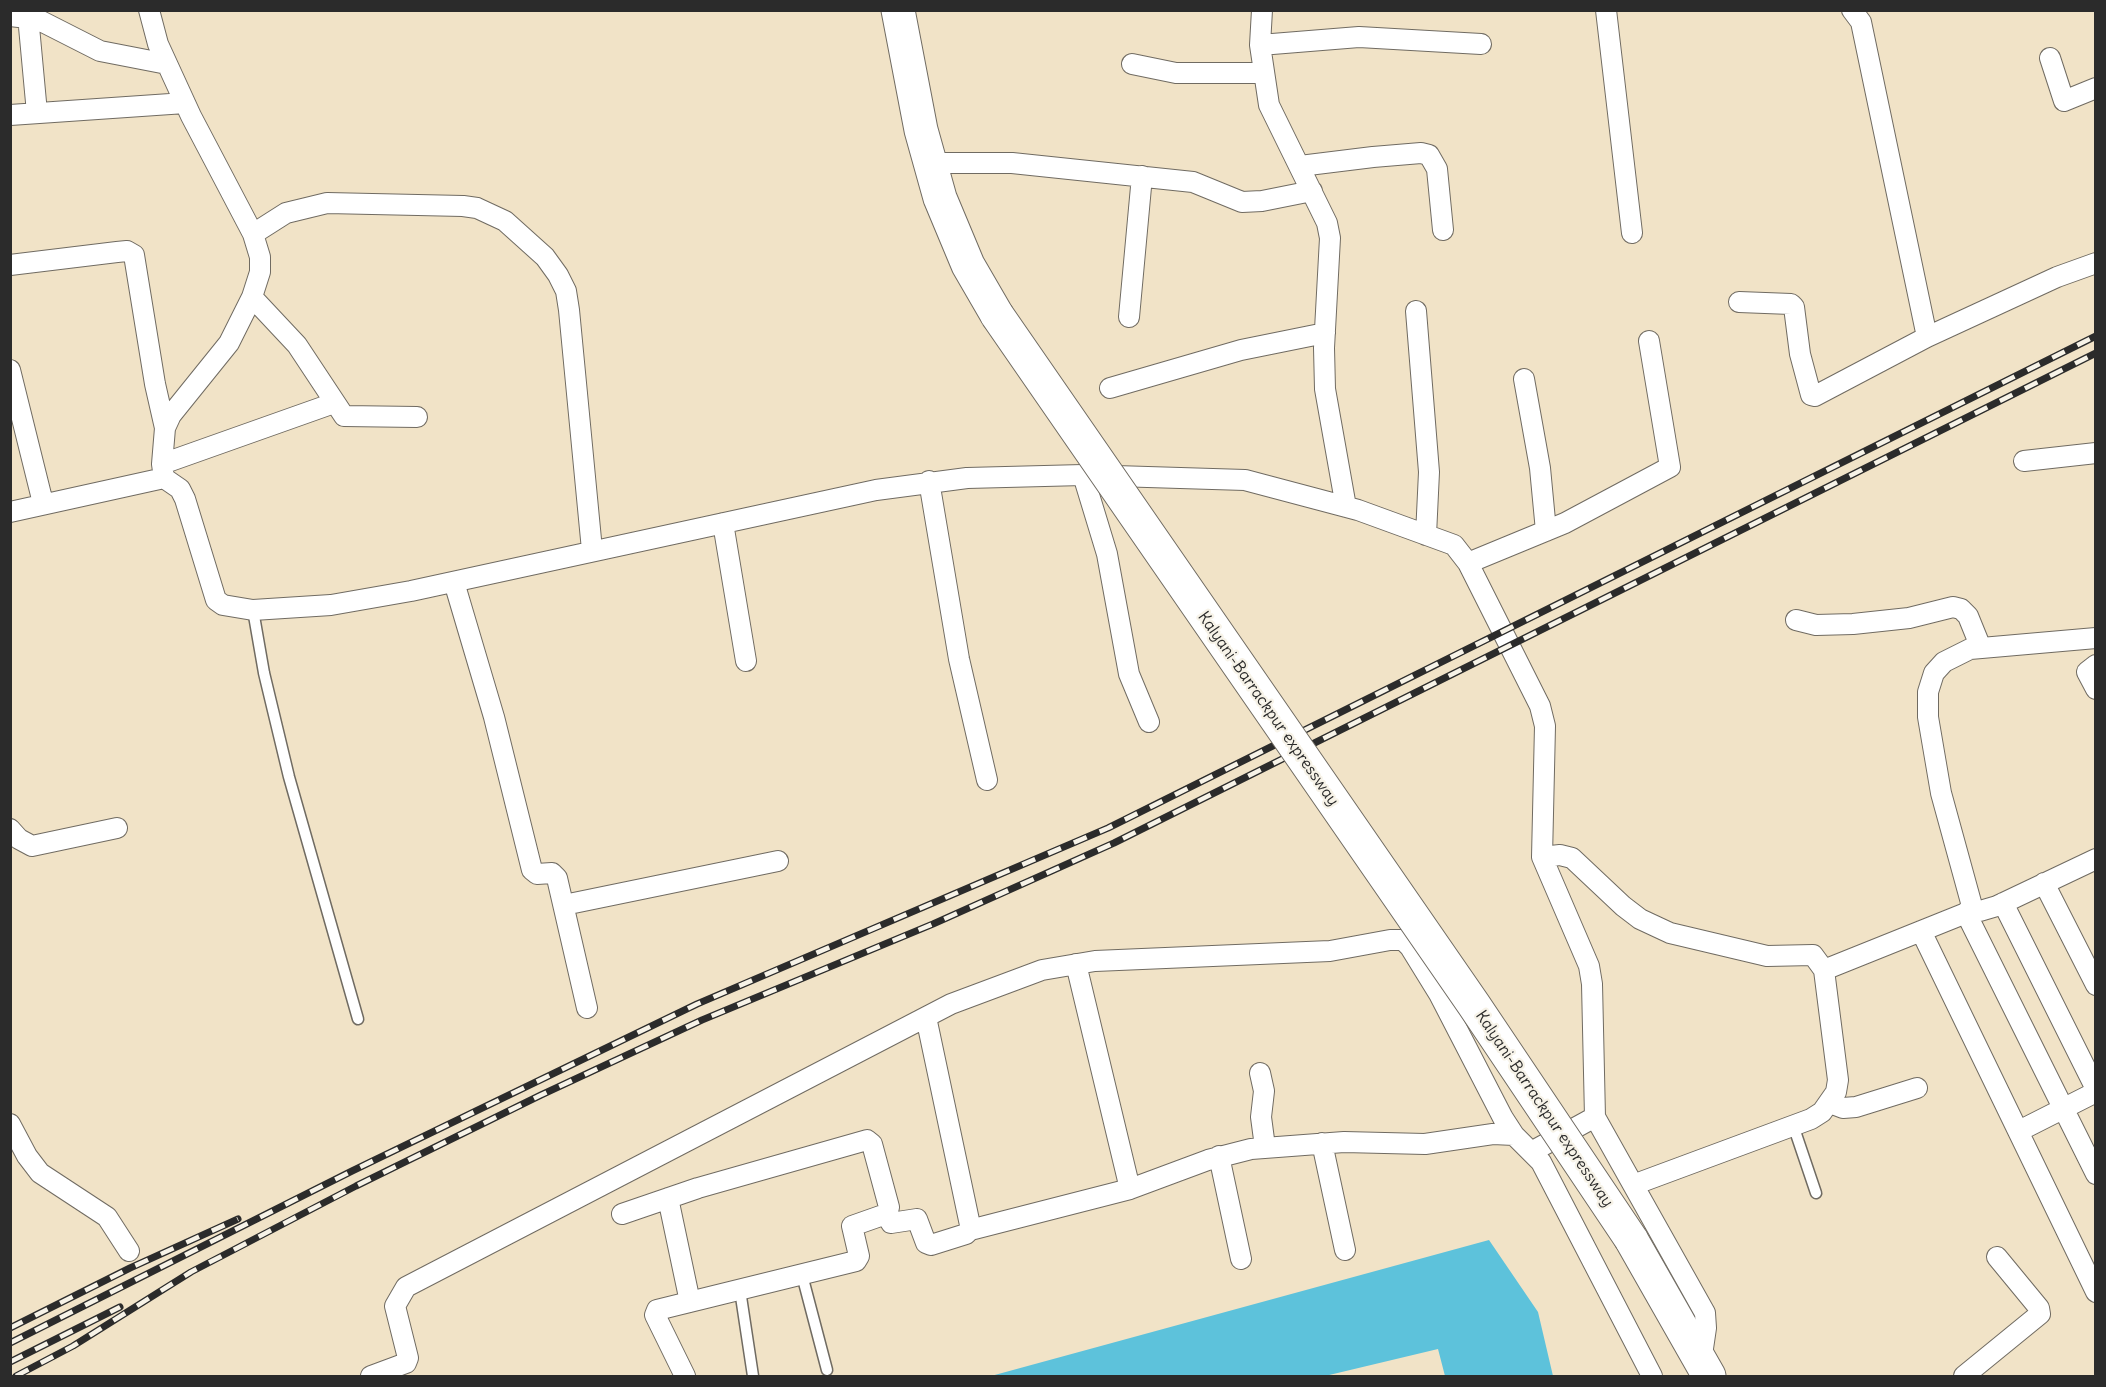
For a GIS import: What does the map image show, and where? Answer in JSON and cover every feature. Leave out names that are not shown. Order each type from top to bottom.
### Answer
[{"type":"highway","name":"Kalyani-Barrackpur expressway","points":[[898,10],[930,163],[940,198],[968,265],[997,315],[1474,1005],[1631,1239],[1705,1370]]},
{"type":"street","points":[[149,10],[158,44],[185,103],[253,234],[260,257],[260,272],[252,297],[230,343],[176,406],[165,428]]},
{"type":"street","points":[[1262,10],[1260,45],[1269,105],[1327,223],[1331,247],[1325,333],[1325,389],[1346,507]]},
{"type":"street","points":[[1606,10],[1632,233]]},
{"type":"street","points":[[1852,10],[1861,22],[1927,337]]},
{"type":"street","points":[[19,16],[99,51],[167,64]]},
{"type":"street","points":[[19,16],[37,113]]},
{"type":"street","points":[[1260,45],[1359,36],[1481,44]]},
{"type":"street","points":[[2050,58],[2064,101],[2096,88]]},
{"type":"street","points":[[1132,64],[1176,73],[1263,73]]},
{"type":"street","points":[[10,115],[185,103]]},
{"type":"street","points":[[1300,166],[1421,153],[1429,156],[1437,169],[1443,230]]},
{"type":"street","points":[[930,163],[1012,163],[1194,182],[1242,202],[1262,201],[1312,190]]},
{"type":"street","points":[[1129,317],[1142,176]]},
{"type":"street","points":[[253,234],[286,213],[327,203],[463,206],[477,208],[505,221],[545,257],[562,283],[569,310],[592,550]]},
{"type":"street","points":[[10,266],[127,251],[134,255],[155,384],[165,428],[163,471],[180,489],[185,499],[216,600],[223,605],[252,610],[331,605],[454,582],[592,550],[929,481],[1083,476],[1245,480],[1346,507],[1454,545],[1468,562],[1540,706],[1545,726],[1542,857],[1589,966],[1592,984],[1595,1117],[1705,1313],[1707,1328],[1705,1370]]},
{"type":"street","points":[[1739,302],[1791,304],[1794,307],[1800,354],[1812,396],[1927,337],[2096,263]]},
{"type":"street","points":[[252,297],[297,345],[344,416],[417,417]]},
{"type":"street","points":[[1416,311],[1429,472],[1426,535]]},
{"type":"street","points":[[1110,388],[1241,350],[1325,333]]},
{"type":"street","points":[[1468,562],[1601,506],[1670,467],[1649,342]]},
{"type":"street","points":[[10,370],[43,503]]},
{"type":"street","points":[[1524,380],[1540,468],[1546,531]]},
{"type":"street","points":[[10,512],[163,471],[334,403]]},
{"type":"street","points":[[2024,461],[2096,453]]},
{"type":"street","points":[[1083,476],[1107,555],[1129,674],[1149,722]]},
{"type":"street","points":[[929,481],[961,669],[987,780]]},
{"type":"street","points":[[723,523],[746,661]]},
{"type":"street","points":[[454,582],[489,696],[532,870],[537,874],[555,875],[587,1008]]},
{"type":"street","points":[[1797,620],[1816,625],[1852,624],[1909,618],[1953,607],[1961,609],[1968,616],[1981,648]]},
{"type":"street","points":[[1968,911],[1972,906],[1941,793],[1928,717],[1928,693],[1934,673],[1944,662],[1970,649],[2096,638]]},
{"type":"street","points":[[2096,665],[2087,672],[2096,689]]},
{"type":"street","points":[[10,830],[19,840],[32,846],[117,828]]},
{"type":"street","points":[[1542,857],[1560,855],[1572,858],[1623,906],[1640,919],[1670,933],[1767,956],[1813,955],[1824,970],[1838,1080],[1836,1092],[1830,1102],[1811,1119],[1633,1185]]},
{"type":"street","points":[[564,905],[752,869],[778,861]]},
{"type":"street","points":[[1824,970],[1968,911],[1987,910],[2044,883],[2093,866]]},
{"type":"street","points":[[2044,883],[2096,985]]},
{"type":"street","points":[[2003,903],[2096,1090],[2019,1131]]},
{"type":"street","points":[[1968,911],[2062,1109],[2096,1174]]},
{"type":"street","points":[[1921,931],[2096,1292]]},
{"type":"street","points":[[371,1377],[406,1363],[408,1358],[395,1306],[406,1287],[951,1004],[1042,970],[1095,961],[1330,951],[1403,940],[1439,994],[1503,1118],[1514,1135],[1542,1162],[1652,1377]]},
{"type":"street","points":[[1076,964],[1130,1189]]},
{"type":"street","points":[[926,1017],[972,1228]]},
{"type":"street","points":[[1260,1073],[1264,1091],[1261,1117],[1265,1148]]},
{"type":"street","points":[[1830,1102],[1843,1108],[1856,1107],[1917,1088]]},
{"type":"street","points":[[1533,1151],[1595,1117]]},
{"type":"street","points":[[10,1124],[27,1156],[40,1173],[107,1217],[129,1251]]},
{"type":"street","points":[[622,1214],[668,1198],[867,1140],[872,1144],[890,1207],[887,1215],[890,1221],[894,1224],[917,1220],[926,1243],[931,1245],[966,1234],[972,1228],[1130,1189],[1219,1156],[1265,1148],[1322,1143],[1425,1144],[1492,1134],[1514,1135]]},
{"type":"street","points":[[1322,1143],[1345,1250]]},
{"type":"street","points":[[1219,1156],[1241,1259]]},
{"type":"street","points":[[668,1198],[690,1302]]},
{"type":"street","points":[[685,1377],[655,1315],[657,1310],[856,1262],[859,1256],[852,1226],[887,1215]]},
{"type":"street","points":[[1964,1377],[2040,1314],[2039,1308],[1997,1257]]},
{"type":"lane","points":[[252,610],[264,673],[289,777],[358,1019]]},
{"type":"lane","points":[[1793,1125],[1816,1193]]},
{"type":"lane","points":[[802,1275],[827,1370]]},
{"type":"lane","points":[[740,1290],[753,1377]]},
{"type":"water","points":[[1489,1240],[1538,1312],[1553,1376],[1445,1376],[1438,1349],[1325,1376],[991,1376]]},
{"type":"railway","points":[[10,1343],[352,1171],[697,1004],[1108,828],[2096,336]]},
{"type":"railway","points":[[16,1376],[73,1346],[191,1272],[356,1186],[541,1095],[702,1020],[933,924],[1114,843],[2096,353]]},
{"type":"railway","points":[[10,1328],[130,1268],[238,1219]]},
{"type":"railway","points":[[10,1362],[120,1307]]}]
